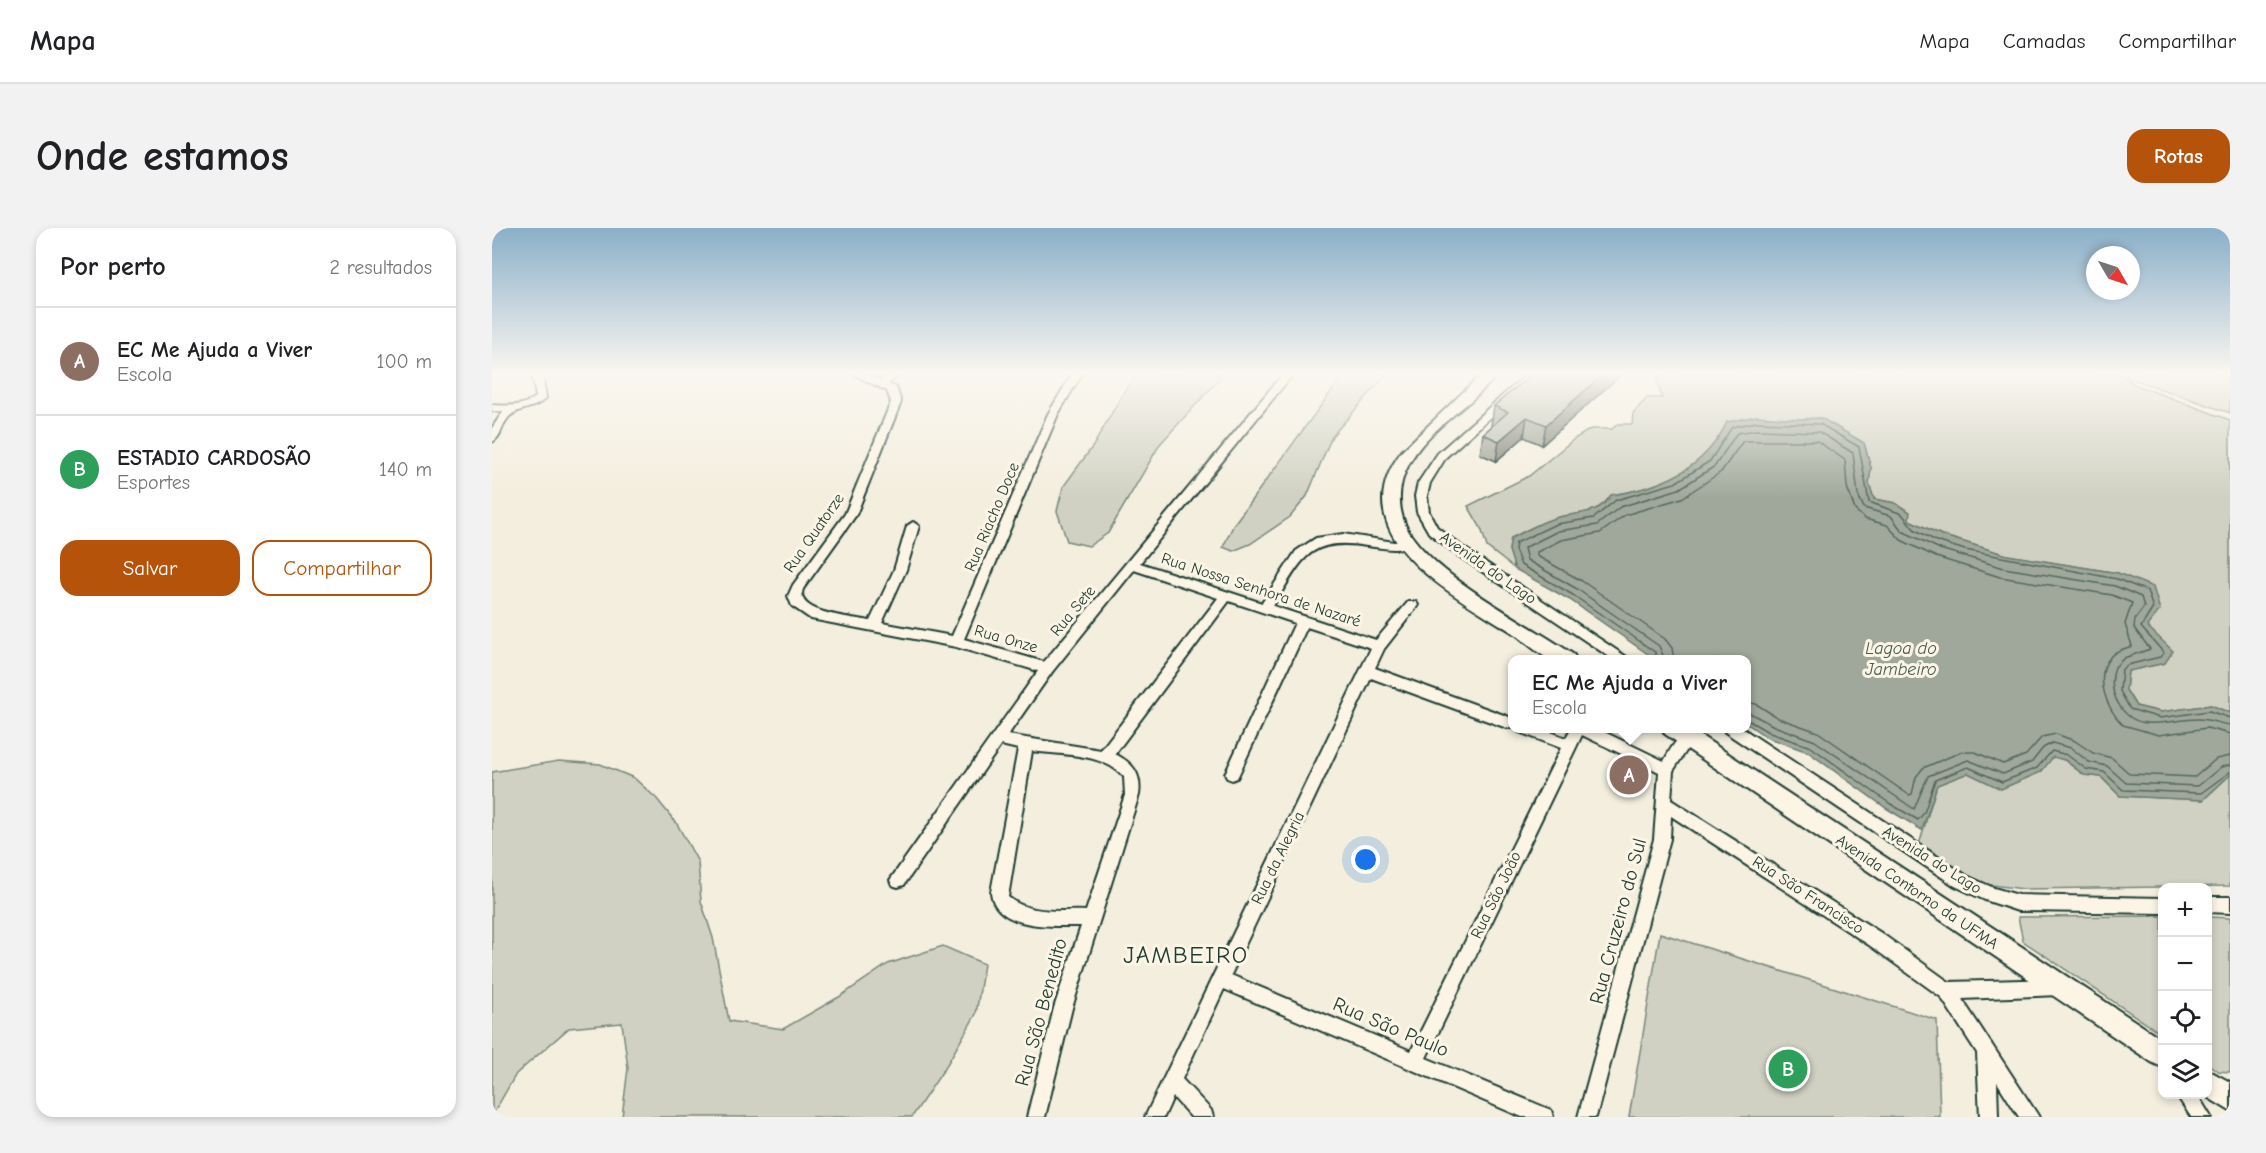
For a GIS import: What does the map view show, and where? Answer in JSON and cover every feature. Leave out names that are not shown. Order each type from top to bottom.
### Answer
[{"type":"main road","points":[[1448,415],[1406,456],[1394,479],[1392,491],[1395,518],[1408,544],[1423,562],[1449,582],[1559,655]]},
{"type":"main road","name":"Avenida Contorno da UFMA","points":[[1679,734],[2158,1051]]},
{"type":"main road","points":[[2212,1086],[2230,1098]]},
{"type":"street","points":[[492,439],[505,415]]},
{"type":"street","name":"Rua Quatorze","points":[[811,614],[796,603],[794,596],[797,588],[850,515],[861,493],[891,415]]},
{"type":"street","name":"Rua Riacho Doce","points":[[956,642],[1052,415]]},
{"type":"street","name":"Rua Sete","points":[[898,879],[1047,668],[1254,415]]},
{"type":"street","name":"Avenida do Lago","points":[[1486,415],[1442,455],[1425,483],[1421,496],[1422,512],[1433,530],[1460,551],[1617,655]]},
{"type":"street","points":[[874,626],[900,570],[913,526]]},
{"type":"street","points":[[1265,609],[1300,554],[1320,541],[1343,538],[1394,546],[1408,544]]},
{"type":"street","name":"Rua Nossa Senhora de Nazaré","points":[[1133,565],[1379,646]]},
{"type":"street","points":[[997,739],[1105,756],[1226,596]]},
{"type":"street","name":"Rua da Alegria","points":[[1154,1117],[1379,646],[1412,605]]},
{"type":"street","name":"Rua Onze","points":[[811,614],[956,642],[1047,668]]},
{"type":"street","points":[[1232,774],[1303,621]]},
{"type":"street","points":[[1367,671],[1508,723]]},
{"type":"street","points":[[1535,733],[1569,745]]},
{"type":"street","name":"Rua São João","points":[[1415,1062],[1569,745],[1577,733]]},
{"type":"street","points":[[1589,733],[1667,769]]},
{"type":"street","name":"Avenida do Lago","points":[[1736,733],[1961,881],[1991,895],[2018,903],[2158,906]]},
{"type":"street","name":"Rua Cruzeiro do Sul","points":[[1587,1117],[1662,838],[1664,782],[1679,734]]},
{"type":"street","points":[[1026,744],[1000,901],[1007,908],[1020,914],[1091,919]]},
{"type":"street","name":"Rua São Benedito","points":[[1036,1117],[1063,1008],[1132,795],[1133,781],[1123,765],[1105,756]]},
{"type":"street","name":"Rua São Francisco","points":[[1665,804],[1875,939],[1947,991],[2030,1117]]},
{"type":"street","points":[[2212,905],[2230,905]]},
{"type":"street","name":"Rua São Paulo","points":[[1220,979],[1544,1117]]},
{"type":"street","points":[[1947,991],[2059,987]]},
{"type":"street","points":[[1986,1049],[1989,1117]]},
{"type":"street","points":[[1171,1082],[1204,1117]]},
{"type":"street","points":[[2188,1099],[2202,1117]]},
{"type":"shaded area","points":[[1110,415],[1186,415],[1160,444],[1108,533],[1089,546],[1067,541],[1057,511],[1063,487],[1093,446]]},
{"type":"shaded area","points":[[1314,415],[1350,415],[1332,436],[1307,496],[1290,517],[1250,544],[1233,551],[1223,547],[1234,524]]},
{"type":"shaded area","points":[[1633,415],[2218,415],[2230,420],[2230,713],[2211,705],[2161,712],[2136,706],[2126,690],[2128,671],[2165,663],[2118,573],[2007,555],[1944,536],[1909,520],[1895,503],[1874,499],[1869,483],[1871,468],[1864,443],[1821,418],[1727,422],[1707,452],[1680,474],[1648,487],[1611,495],[1600,507],[1550,520],[1511,538],[1509,550],[1515,569],[1487,547],[1481,528],[1468,506],[1529,476],[1574,439],[1591,429],[1612,429],[1618,424],[1632,424]]},
{"type":"shaded area","points":[[2053,756],[2064,760],[2084,775],[2101,777],[2120,796],[2203,800],[2230,775],[2230,886],[2212,886],[2212,883],[2158,883],[2158,887],[2024,889],[1984,884],[1918,848],[1937,785],[1968,773],[2001,789],[2041,772]]},
{"type":"shaded area","points":[[559,761],[600,764],[634,778],[657,799],[677,824],[698,862],[701,901],[713,938],[729,1021],[783,1029],[839,997],[888,964],[943,946],[984,964],[976,1014],[946,1066],[912,1117],[622,1117],[628,1068],[622,1023],[569,1028],[516,1074],[492,1116],[492,772]]},
{"type":"shaded area","points":[[2158,916],[2158,1031],[2023,941],[2018,917]]},
{"type":"shaded area","points":[[2212,917],[2230,918],[2230,1072],[2218,1071],[2212,1067]]},
{"type":"shaded area","points":[[1660,933],[1937,1020],[1940,1117],[1629,1117]]},
{"type":"water","name":"Lagoa do Jambeiro","points":[[1756,416],[1821,418],[1864,443],[1871,468],[1869,483],[1874,499],[1895,503],[1910,512],[1909,520],[1944,536],[2007,555],[2118,573],[2153,587],[2160,610],[2147,626],[2173,651],[2165,663],[2128,671],[2126,690],[2136,706],[2161,712],[2211,705],[2230,713],[2230,775],[2203,800],[2120,796],[2101,777],[2084,775],[2065,760],[2053,757],[2041,772],[2001,789],[1968,773],[1937,785],[1922,830],[1886,808],[1808,752],[1768,738],[1751,726],[1751,655],[1649,655],[1570,600],[1515,569],[1509,550],[1511,538],[1549,520],[1594,510],[1606,502],[1611,495],[1647,487],[1680,474],[1707,452],[1727,422]]},
{"type":"building","points":[[1504,415],[1557,415],[1546,425],[1527,417],[1499,441],[1483,434]]},
{"type":"place","name":"EC Me Ajuda a Viver","points":[[1629,775]]},
{"type":"place","name":"ESTADIO CARDOSÃO","points":[[1788,1069]]},
{"type":"district","name":"JAMBEIRO","points":[[1186,955]]}]
